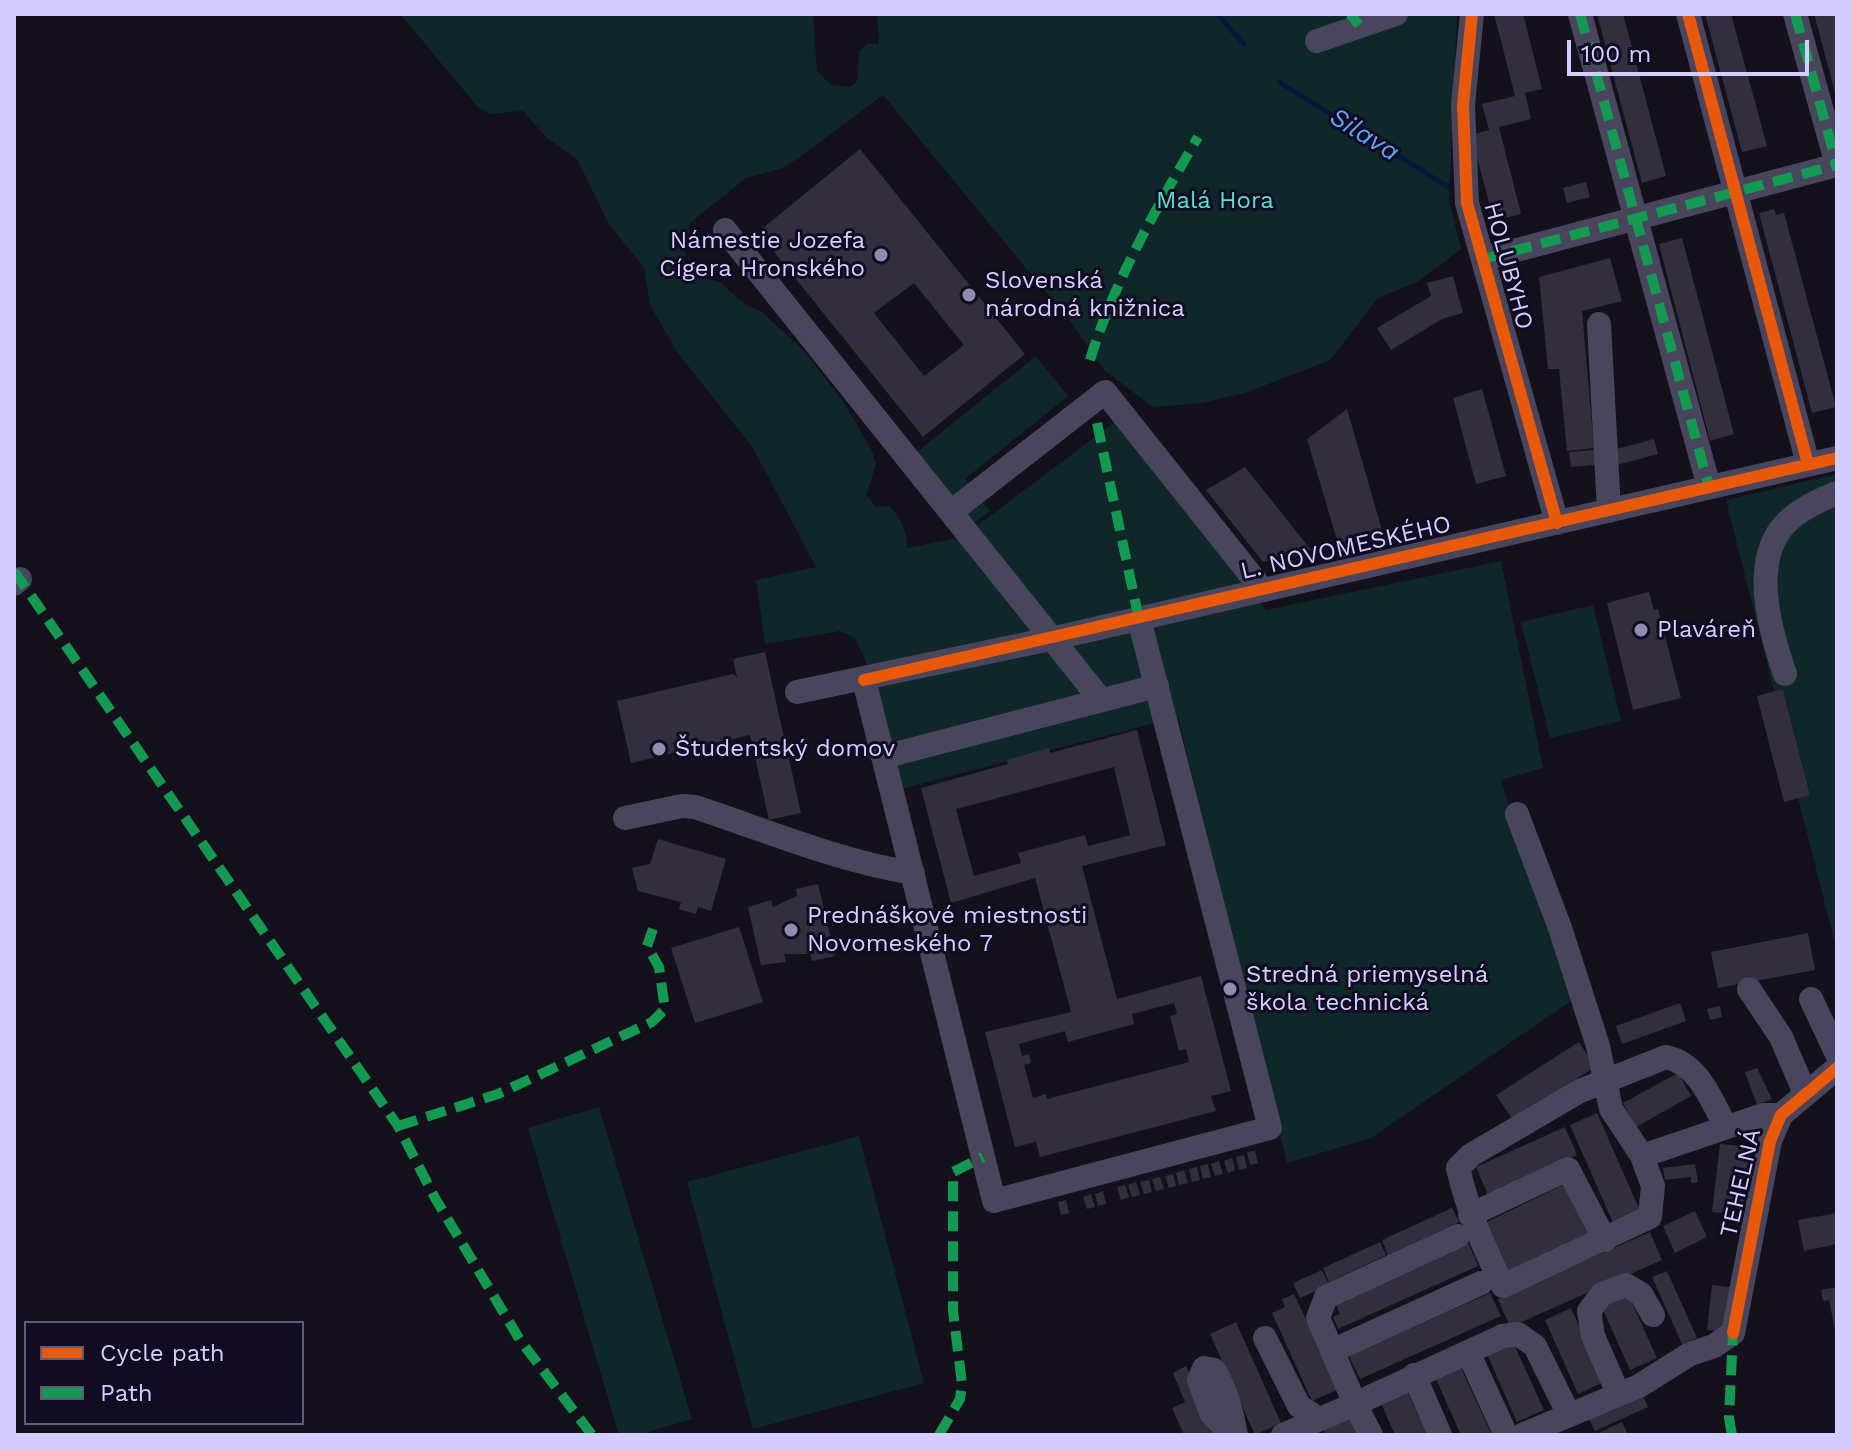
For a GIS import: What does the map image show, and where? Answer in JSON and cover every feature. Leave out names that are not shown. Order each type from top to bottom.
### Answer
[{"type":"street","points":[[1317,41],[1396,14]]},
{"type":"street","name":"HOLUBYHO","points":[[1472,14],[1464,81],[1467,203],[1557,523]]},
{"type":"street","points":[[1580,14],[1709,487]]},
{"type":"street","points":[[1688,14],[1808,464]]},
{"type":"street","points":[[1483,259],[1837,165],[1795,14]]},
{"type":"street","points":[[725,230],[1055,638],[1101,700]]},
{"type":"street","points":[[1599,324],[1609,511]]},
{"type":"street","points":[[951,512],[1105,392],[1262,589]]},
{"type":"street","name":"L. NOVOMESKÉHO","points":[[797,692],[1055,638],[1837,458]]},
{"type":"street","points":[[1785,674],[1765,594],[1772,550],[1781,529],[1810,504],[1837,493]]},
{"type":"street","points":[[864,680],[994,1201],[1270,1128],[1139,619]]},
{"type":"street","points":[[883,757],[1157,686]]},
{"type":"street","points":[[625,818],[682,806],[695,807],[826,853],[875,867],[913,873]]},
{"type":"street","points":[[1517,814],[1560,928],[1607,1079],[1611,1109],[1642,1156],[1653,1186],[1650,1217],[1503,1286],[1464,1225],[1458,1168],[1471,1155],[1607,1079],[1666,1057],[1681,1060],[1692,1070],[1726,1127]]},
{"type":"street","points":[[1749,989],[1781,1037],[1805,1093]]},
{"type":"street","points":[[1811,999],[1837,1054]]},
{"type":"street","name":"TEHELNÁ","points":[[1618,1393],[1655,1378],[1690,1354],[1714,1346],[1733,1333],[1770,1141],[1781,1115],[1837,1068]]},
{"type":"street","points":[[1642,1156],[1763,1115],[1781,1115]]},
{"type":"street","points":[[1371,1435],[1318,1318],[1326,1297],[1568,1169],[1605,1240]]},
{"type":"street","points":[[1332,1351],[1481,1283]]},
{"type":"street","points":[[1522,1435],[1563,1422],[1618,1393],[1593,1336],[1589,1311],[1602,1294],[1626,1285],[1641,1294],[1653,1315]]},
{"type":"street","points":[[1268,1345],[1269,1384],[1303,1424],[1355,1404],[1503,1336],[1518,1334],[1529,1339],[1563,1422]]},
{"type":"street","points":[[1468,1352],[1506,1435]]},
{"type":"street","points":[[1414,1375],[1440,1435]]},
{"type":"green space","name":"Malá Hora","points":[[400,14],[813,14],[817,71],[831,85],[850,87],[858,80],[859,52],[867,44],[879,44],[877,14],[1457,14],[1449,201],[1461,249],[1417,282],[1378,298],[1330,360],[1245,393],[1201,403],[1153,407],[1104,370],[1073,325],[883,95],[797,159],[780,169],[746,178],[690,223],[684,267],[690,275],[720,282],[744,304],[761,311],[804,351],[843,401],[872,451],[876,464],[866,495],[876,507],[889,506],[897,515],[905,531],[907,548],[962,537],[1116,421],[1266,610],[1501,561],[1543,768],[1501,780],[1571,1001],[1371,1138],[1287,1163],[1178,717],[897,790],[865,659],[855,638],[840,631],[765,644],[756,580],[816,567],[753,448],[678,353],[650,305],[644,268],[609,224],[577,159],[547,138],[523,111],[490,114],[478,107]]},
{"type":"green space","points":[[1036,356],[1068,396],[965,479],[990,511],[970,526],[917,452]]},
{"type":"green space","points":[[1837,474],[1837,951],[1798,798],[1810,794],[1784,690],[1774,691],[1726,500]]},
{"type":"green space","points":[[1593,605],[1621,721],[1550,738],[1521,622]]},
{"type":"green space","points":[[599,1107],[692,1419],[638,1435],[619,1435],[528,1128]]},
{"type":"green space","points":[[859,1136],[924,1383],[753,1429],[687,1182]]},
{"type":"building","points":[[1494,14],[1523,14],[1542,89],[1525,93],[1531,119],[1499,127],[1521,214],[1494,221],[1471,135],[1489,130],[1482,104],[1515,96]]},
{"type":"building","points":[[1597,14],[1623,14],[1666,176],[1642,183]]},
{"type":"building","points":[[1705,14],[1731,14],[1767,146],[1742,152]]},
{"type":"building","points":[[1814,14],[1837,14],[1837,96],[1836,96]]},
{"type":"building","points":[[860,149],[1025,354],[923,437],[758,232]],"holes":[[[914,283],[964,345],[924,376],[874,313]]]},
{"type":"building","points":[[1586,182],[1590,197],[1567,203],[1563,188]]},
{"type":"building","points":[[1774,209],[1776,215],[1784,213],[1836,407],[1812,413],[1759,213]]},
{"type":"building","points":[[1682,238],[1734,434],[1710,441],[1659,244]]},
{"type":"building","points":[[1610,258],[1622,301],[1582,311],[1594,448],[1567,451],[1559,369],[1548,369],[1539,277]]},
{"type":"building","points":[[1453,276],[1463,313],[1442,319],[1391,350],[1377,328],[1431,296],[1427,283]]},
{"type":"building","points":[[1482,389],[1506,476],[1476,484],[1453,398]]},
{"type":"building","points":[[1347,409],[1384,537],[1340,550],[1307,439]]},
{"type":"building","points":[[1654,439],[1658,454],[1613,466],[1609,451]]},
{"type":"building","points":[[1594,450],[1595,465],[1571,467],[1569,452]]},
{"type":"building","points":[[1245,467],[1311,550],[1263,562],[1206,490]]},
{"type":"building","points":[[1649,592],[1654,610],[1658,609],[1681,698],[1633,710],[1607,603]]},
{"type":"building","name":"Študentský domov","points":[[765,652],[801,813],[769,820],[750,735],[631,763],[617,701],[733,674],[737,677],[733,659]]},
{"type":"building","points":[[1783,689],[1810,795],[1784,802],[1757,696]]},
{"type":"building","points":[[1137,730],[1166,845],[1082,866],[1117,999],[1201,976],[1231,1091],[1211,1096],[1216,1111],[1040,1157],[1036,1142],[1015,1147],[985,1032],[1071,1012],[1035,878],[951,903],[921,788],[1008,764],[1007,760],[1049,748],[1050,753]],"holes":[[[1114,767],[1130,835],[1088,846],[1085,835],[1018,853],[1021,863],[974,876],[956,809]],[[1174,1003],[1177,1014],[1170,1016],[1179,1051],[1186,1049],[1189,1062],[1047,1099],[1046,1094],[1033,1098],[1024,1065],[1031,1063],[1029,1054],[1022,1056],[1019,1044],[1065,1031],[1068,1042],[1134,1024],[1132,1014]]]},
{"type":"building","points":[[658,839],[726,859],[711,911],[698,907],[696,914],[679,909],[681,902],[638,891],[632,868],[650,864]]},
{"type":"building","name":"Prednáškové miestnosti Novomeského 7","points":[[818,884],[835,956],[812,961],[810,954],[784,954],[786,962],[761,965],[748,907],[771,900],[773,907],[797,896],[796,889]]},
{"type":"building","points":[[739,927],[763,1002],[695,1023],[671,948]]},
{"type":"building","points":[[1808,933],[1815,970],[1718,988],[1711,952]]},
{"type":"building","points":[[1680,1003],[1686,1021],[1622,1044],[1616,1026]]},
{"type":"building","points":[[1720,1006],[1722,1017],[1710,1020],[1707,1009]]},
{"type":"building","points":[[1579,1042],[1595,1067],[1513,1120],[1496,1095]]},
{"type":"building","points":[[1757,1068],[1772,1099],[1757,1105],[1745,1072]]},
{"type":"building","points":[[1678,1073],[1691,1096],[1636,1127],[1623,1103]]},
{"type":"building","points":[[1597,1113],[1641,1213],[1614,1225],[1570,1125]]},
{"type":"building","points":[[1565,1127],[1577,1155],[1488,1195],[1476,1167]]},
{"type":"building","points":[[1720,1144],[1750,1147],[1742,1215],[1712,1212]]},
{"type":"building","points":[[1255,1151],[1258,1163],[1250,1165],[1247,1152]]},
{"type":"building","points":[[1244,1155],[1247,1168],[1239,1170],[1236,1157]]},
{"type":"building","points":[[1232,1158],[1235,1170],[1228,1173],[1224,1161]]},
{"type":"building","points":[[1219,1161],[1223,1174],[1215,1176],[1211,1164]]},
{"type":"building","points":[[1208,1164],[1211,1177],[1203,1179],[1200,1166]]},
{"type":"building","points":[[1695,1164],[1698,1182],[1691,1183],[1691,1177],[1665,1180],[1663,1168]]},
{"type":"building","points":[[1197,1167],[1200,1180],[1192,1182],[1189,1169]]},
{"type":"building","points":[[1184,1170],[1188,1183],[1179,1185],[1176,1173]]},
{"type":"building","points":[[1173,1174],[1176,1186],[1169,1188],[1165,1176]]},
{"type":"building","points":[[1160,1177],[1164,1189],[1156,1191],[1152,1179]]},
{"type":"building","points":[[1149,1180],[1152,1192],[1144,1194],[1140,1182]]},
{"type":"building","points":[[1136,1182],[1140,1195],[1132,1197],[1128,1185]]},
{"type":"building","points":[[1565,1184],[1591,1237],[1511,1276],[1485,1223]]},
{"type":"building","points":[[1125,1185],[1129,1197],[1121,1200],[1117,1187]]},
{"type":"building","points":[[1103,1191],[1106,1204],[1098,1206],[1095,1194]]},
{"type":"building","points":[[1091,1194],[1095,1207],[1087,1209],[1083,1197]]},
{"type":"building","points":[[1066,1200],[1069,1213],[1061,1215],[1058,1202]]},
{"type":"building","points":[[1452,1208],[1459,1222],[1388,1255],[1382,1240]]},
{"type":"building","points":[[1695,1211],[1707,1237],[1675,1253],[1663,1226]]},
{"type":"building","points":[[1837,1213],[1837,1244],[1804,1251],[1798,1220]]},
{"type":"building","points":[[1650,1232],[1662,1260],[1510,1327],[1498,1299]]},
{"type":"building","points":[[1380,1242],[1386,1255],[1329,1282],[1323,1268]]},
{"type":"building","points":[[1468,1242],[1478,1266],[1338,1329],[1333,1317],[1340,1314],[1335,1302]]},
{"type":"building","points":[[1322,1270],[1329,1285],[1300,1298],[1293,1283]]},
{"type":"building","points":[[1667,1271],[1697,1338],[1682,1344],[1652,1277]]},
{"type":"building","points":[[1712,1285],[1730,1287],[1724,1332],[1707,1330]]},
{"type":"building","points":[[1837,1287],[1836,1336],[1829,1300],[1823,1301],[1821,1290]]},
{"type":"building","points":[[1626,1290],[1657,1358],[1630,1370],[1600,1303]]},
{"type":"building","points":[[1490,1293],[1501,1316],[1360,1379],[1349,1356]]},
{"type":"building","points":[[1294,1294],[1339,1389],[1312,1401],[1272,1313],[1285,1307],[1282,1299]]},
{"type":"building","points":[[1571,1308],[1604,1382],[1578,1394],[1545,1320]]},
{"type":"building","points":[[1236,1322],[1281,1423],[1255,1435],[1210,1334]]},
{"type":"building","points":[[1513,1342],[1544,1410],[1517,1422],[1487,1354]]},
{"type":"building","points":[[1186,1366],[1217,1435],[1184,1435],[1172,1408],[1185,1402],[1173,1373]]},
{"type":"building","points":[[1460,1366],[1491,1433],[1487,1435],[1461,1435],[1435,1377]]},
{"type":"building","points":[[1407,1391],[1427,1435],[1395,1435],[1381,1403]]},
{"type":"building","points":[[1641,1392],[1648,1407],[1595,1431],[1588,1417]]},
{"type":"building","points":[[1350,1417],[1358,1435],[1326,1435],[1323,1428]]},
{"type":"building","points":[[1622,1422],[1628,1435],[1595,1435],[1609,1428]]},
{"type":"waterway","name":"Silava","points":[[1217,14],[1244,44]]},
{"type":"waterway","name":"Silava","points":[[1279,82],[1450,188]]},
{"type":"marked path","points":[[1350,14],[1359,25]]},
{"type":"marked path","points":[[1580,14],[1709,487]]},
{"type":"marked path","points":[[1795,14],[1837,165]]},
{"type":"marked path","points":[[1090,360],[1124,273],[1198,137]]},
{"type":"marked path","points":[[1483,259],[1837,165]]},
{"type":"marked path","points":[[1097,423],[1139,619]]},
{"type":"marked path","points":[[14,571],[398,1126],[435,1198],[520,1340],[592,1435]]},
{"type":"marked path","points":[[398,1126],[498,1094],[652,1022],[665,1009],[659,967],[647,946],[653,929]]},
{"type":"marked path","points":[[939,1435],[960,1399],[962,1384],[953,1311],[953,1172],[983,1157]]},
{"type":"marked path","points":[[1732,1435],[1729,1418],[1733,1333]]},
{"type":"cycle path","points":[[1472,14],[1463,105],[1467,203],[1557,523]]},
{"type":"cycle path","points":[[1688,14],[1808,464]]},
{"type":"cycle path","points":[[864,680],[1837,458]]},
{"type":"cycle path","points":[[1733,1333],[1770,1141],[1781,1115],[1837,1068]]},
{"type":"place","name":"Námestie Jozefa Cígera Hronského","points":[[881,255]]},
{"type":"place","name":"Slovenská národná knižnica","points":[[969,295]]},
{"type":"place","name":"Plaváreň","points":[[1641,630]]},
{"type":"place","name":"Študentský domov","points":[[659,749]]},
{"type":"place","name":"Prednáškové miestnosti Novomeského 7","points":[[791,930]]},
{"type":"place","name":"Stredná priemyselná škola technická","points":[[1230,989]]}]
